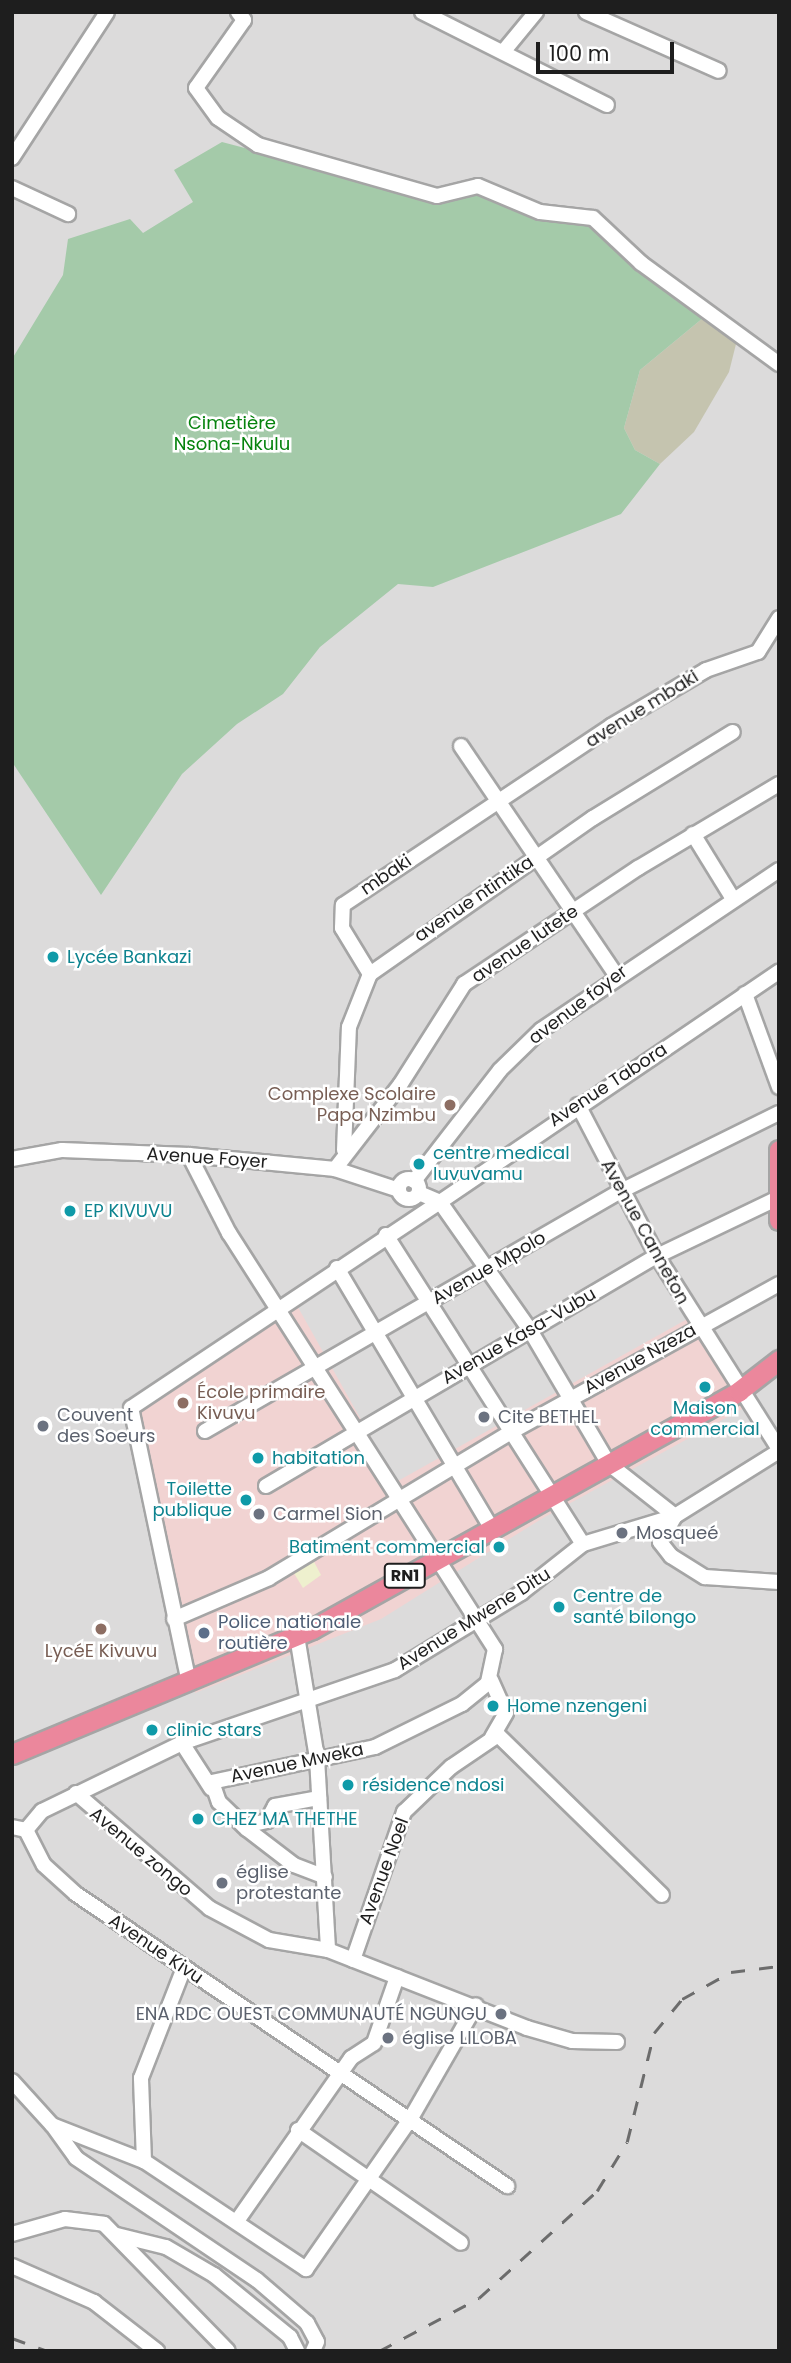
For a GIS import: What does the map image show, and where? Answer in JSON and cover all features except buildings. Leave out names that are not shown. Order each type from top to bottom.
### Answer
[{"type":"highway","points":[[779,1150],[779,1220]]},
{"type":"highway","name":"RN1","points":[[12,1754],[188,1678],[297,1636],[739,1391],[777,1366]]},
{"type":"street","points":[[12,158],[107,12]]},
{"type":"street","points":[[238,12],[244,20],[196,88],[218,118],[258,145],[437,196],[484,187],[540,212],[593,218],[641,262],[779,363]]},
{"type":"street","points":[[422,12],[607,105]]},
{"type":"street","points":[[503,52],[536,12]]},
{"type":"street","points":[[586,12],[719,71]]},
{"type":"street","points":[[12,188],[68,214]]},
{"type":"street","name":"avenue mbaki","points":[[496,803],[706,670],[758,652],[779,618]]},
{"type":"street","name":"avenue ntintika","points":[[370,974],[536,858],[733,732]]},
{"type":"street","points":[[461,746],[496,803],[574,911],[616,975]]},
{"type":"street","name":"avenue lutete","points":[[335,1169],[344,1150],[400,1085],[464,984],[693,834],[779,784]]},
{"type":"street","name":"mbaki","points":[[370,974],[342,928],[343,905],[496,803]]},
{"type":"street","points":[[693,834],[733,899]]},
{"type":"street","name":"avenue foyer","points":[[417,1187],[500,1070],[616,975],[779,870]]},
{"type":"street","name":"Avenue Tabora","points":[[174,1619],[130,1414],[133,1405],[276,1307],[440,1202],[578,1105],[779,972]]},
{"type":"street","points":[[344,1150],[349,1027],[370,974]]},
{"type":"street","points":[[745,994],[779,1087]]},
{"type":"street","name":"Avenue Canneton","points":[[578,1105],[657,1256],[698,1326],[779,1450]]},
{"type":"street","name":"Avenue Mpolo","points":[[205,1431],[621,1191],[779,1113]]},
{"type":"street","name":"Avenue Foyer","points":[[12,1159],[62,1150],[189,1155],[335,1169],[399,1189],[408,1199],[417,1187]]},
{"type":"street","points":[[189,1155],[314,1369],[474,1622],[495,1649],[488,1663],[489,1682],[506,1713],[492,1737],[528,1760],[662,1895]]},
{"type":"street","points":[[417,1187],[440,1202],[489,1268],[530,1329],[609,1464],[676,1516],[660,1542],[690,1571],[779,1582]]},
{"type":"street","name":"Avenue Kasa-Vubu","points":[[266,1486],[657,1256],[778,1198]]},
{"type":"street","points":[[386,1235],[470,1364],[548,1496],[583,1544]]},
{"type":"street","points":[[337,1268],[492,1529]]},
{"type":"street","name":"Avenue Nzeza","points":[[174,1619],[269,1578],[511,1432],[698,1326],[779,1284]]},
{"type":"street","name":"Avenue Mwene Ditu","points":[[19,1828],[38,1813],[76,1793],[182,1743],[395,1670],[474,1622],[583,1544],[676,1516],[779,1450]]},
{"type":"street","points":[[174,1619],[188,1678]]},
{"type":"street","points":[[297,1636],[317,1758],[328,1950]]},
{"type":"street","name":"Avenue Mweka","points":[[213,1784],[317,1758],[375,1747],[462,1704],[489,1682]]},
{"type":"street","name":"Avenue Noel","points":[[354,1960],[400,1820],[427,1788],[492,1737]]},
{"type":"street","points":[[182,1743],[244,1826],[294,1865],[325,1877]]},
{"type":"street","name":"Avenue zongo","points":[[76,1793],[209,1908],[269,1940],[328,1950],[572,2041],[617,2042]]},
{"type":"street","points":[[244,1826],[267,1822],[275,1806],[319,1798]]},
{"type":"street","name":"Avenue Kivu","points":[[19,1828],[60,1881],[183,1970],[411,2118],[507,2186]]},
{"type":"street","points":[[144,2161],[141,2078],[183,1970]]},
{"type":"street","points":[[237,2221],[356,2052],[374,2043],[397,1977]]},
{"type":"street","points":[[52,2125],[144,2161],[306,2269],[411,2118],[476,2005]]},
{"type":"street","points":[[12,2081],[52,2125],[76,2158],[257,2280],[307,2323],[317,2342],[313,2351]]},
{"type":"street","points":[[299,2130],[461,2243]]},
{"type":"street","points":[[12,2234],[78,2218],[104,2224],[117,2235],[142,2268],[194,2311],[228,2351]]},
{"type":"street","points":[[117,2235],[166,2246],[214,2275],[290,2337],[297,2351]]},
{"type":"street","points":[[12,2266],[94,2302],[157,2351]]},
{"type":"shaded area","points":[[12,12],[779,12],[779,2351],[12,2351]]},
{"type":"shaded area","points":[[709,313],[736,344],[729,372],[694,432],[660,464],[635,450],[624,428],[640,370]]},
{"type":"shaded area","points":[[290,1293],[396,1482],[698,1313],[755,1402],[543,1518],[381,1619],[195,1693],[138,1412],[169,1377]]},
{"type":"shaded area","points":[[312,1558],[321,1575],[303,1588],[292,1570]]},
{"type":"green space","name":"Cimetière Nsona-Nkulu","points":[[222,142],[437,199],[470,191],[591,219],[709,313],[640,370],[624,428],[635,450],[660,464],[621,514],[433,587],[398,584],[320,647],[283,694],[237,724],[182,774],[101,895],[12,762],[12,359],[63,275],[68,239],[130,219],[143,233],[193,202],[174,170]]},
{"type":"railway","points":[[379,2351],[479,2298],[597,2191],[627,2142],[654,2033],[682,1999],[731,1972],[779,1966]]},
{"type":"railway","points":[[12,2338],[47,2351]]},
{"type":"place","name":"Lycée Bankazi","points":[[53,957]]},
{"type":"place","name":"Complexe Scolaire Papa Nzimbu","points":[[450,1105]]},
{"type":"place","name":"centre medical luvuvamu","points":[[419,1164]]},
{"type":"place","name":"EP KIVUVU","points":[[70,1211]]},
{"type":"place","name":"Maison commercial","points":[[705,1387]]},
{"type":"place","name":"École primaire Kivuvu","points":[[183,1403]]},
{"type":"place","name":"Cite BETHEL","points":[[484,1417]]},
{"type":"place","name":"Couvent des Soeurs","points":[[43,1426]]},
{"type":"place","name":"habitation","points":[[258,1458]]},
{"type":"place","name":"Toilette publique","points":[[246,1500]]},
{"type":"place","name":"Carmel Sion","points":[[259,1514]]},
{"type":"place","name":"Mosqueé","points":[[622,1533]]},
{"type":"place","name":"Batiment commercial","points":[[499,1547]]},
{"type":"place","name":"Centre de santé bilongo","points":[[559,1607]]},
{"type":"place","name":"LycéE Kivuvu","points":[[101,1629]]},
{"type":"place","name":"Police nationale routière","points":[[204,1633]]},
{"type":"place","name":"Home nzengeni","points":[[493,1706]]},
{"type":"place","name":"clinic stars","points":[[152,1730]]},
{"type":"place","name":"résidence ndosi","points":[[348,1785]]},
{"type":"place","name":"CHEZ MA THETHE","points":[[198,1819]]},
{"type":"place","name":"église protestante","points":[[222,1883]]},
{"type":"place","name":"ENA RDC OUEST COMMUNAUTÉ NGUNGU","points":[[501,2014]]},
{"type":"place","name":"église LILOBA","points":[[388,2038]]}]
